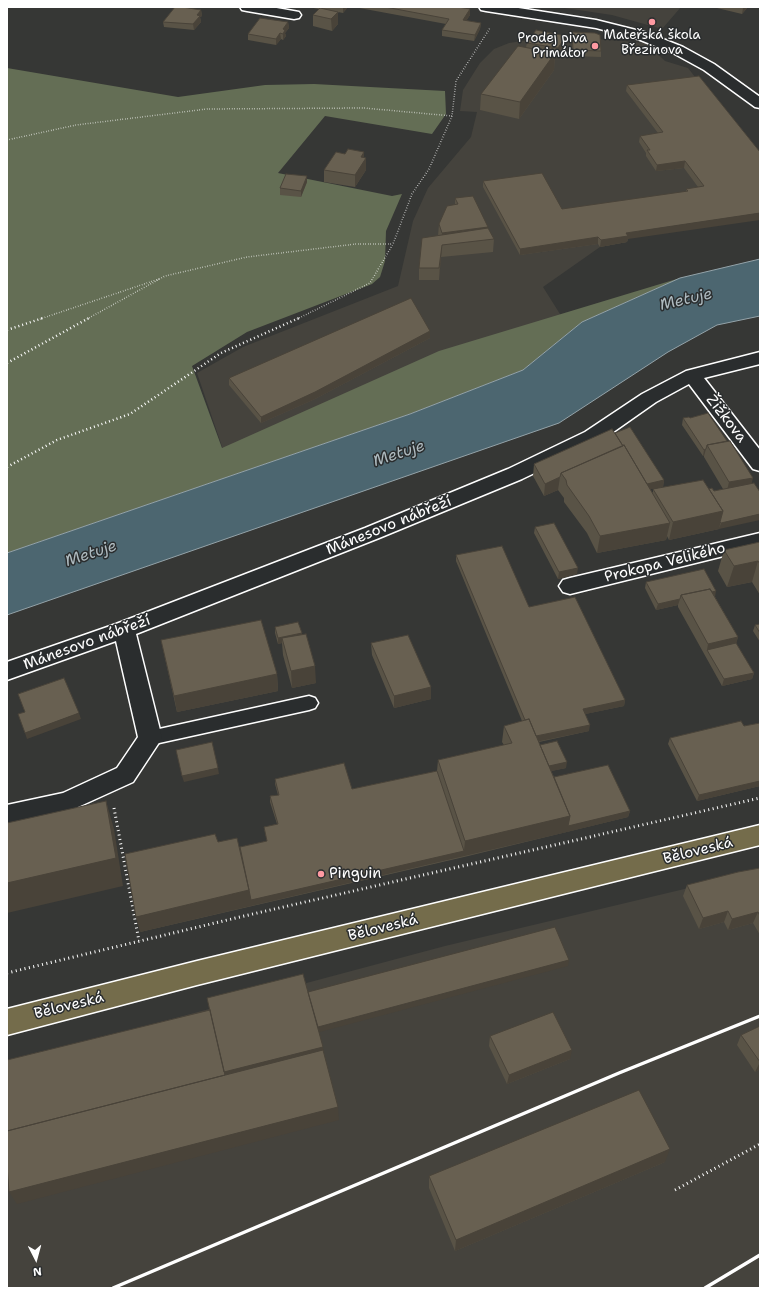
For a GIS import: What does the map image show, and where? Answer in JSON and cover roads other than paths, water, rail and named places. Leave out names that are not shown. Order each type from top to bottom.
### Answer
[{"type":"main road","name":"Běloveská","points":[[7,1022],[197,973],[760,835]]},
{"type":"street","points":[[247,7],[294,15]]},
{"type":"street","points":[[486,7],[596,24],[643,36],[678,50],[709,67],[760,104]]},
{"type":"street","name":"Mánesovo nábřeží","points":[[7,671],[124,630],[372,533],[515,474],[592,437],[649,398],[692,375],[760,358]]},
{"type":"street","name":"Žižkova","points":[[692,375],[760,464]]},
{"type":"street","name":"Prokopa Velikého","points":[[570,586],[760,540]]},
{"type":"street","points":[[7,815],[67,802],[126,775],[150,738],[124,630]]},
{"type":"lane","points":[[150,738],[309,703]]},
{"type":"water","name":"Metuje","points":[[760,259],[760,316],[717,325],[668,352],[559,423],[7,615],[7,553],[410,414],[523,370],[582,322],[680,278]]},
{"type":"railway","points":[[113,1288],[619,1073],[760,1016]]},
{"type":"railway","points":[[705,1288],[760,1255]]},
{"type":"place","name":"Mateřská škola Březinova","points":[[652,22]]},
{"type":"place","name":"Prodej piva Primátor","points":[[595,46]]},
{"type":"place","name":"Pinguin","points":[[321,874]]}]
